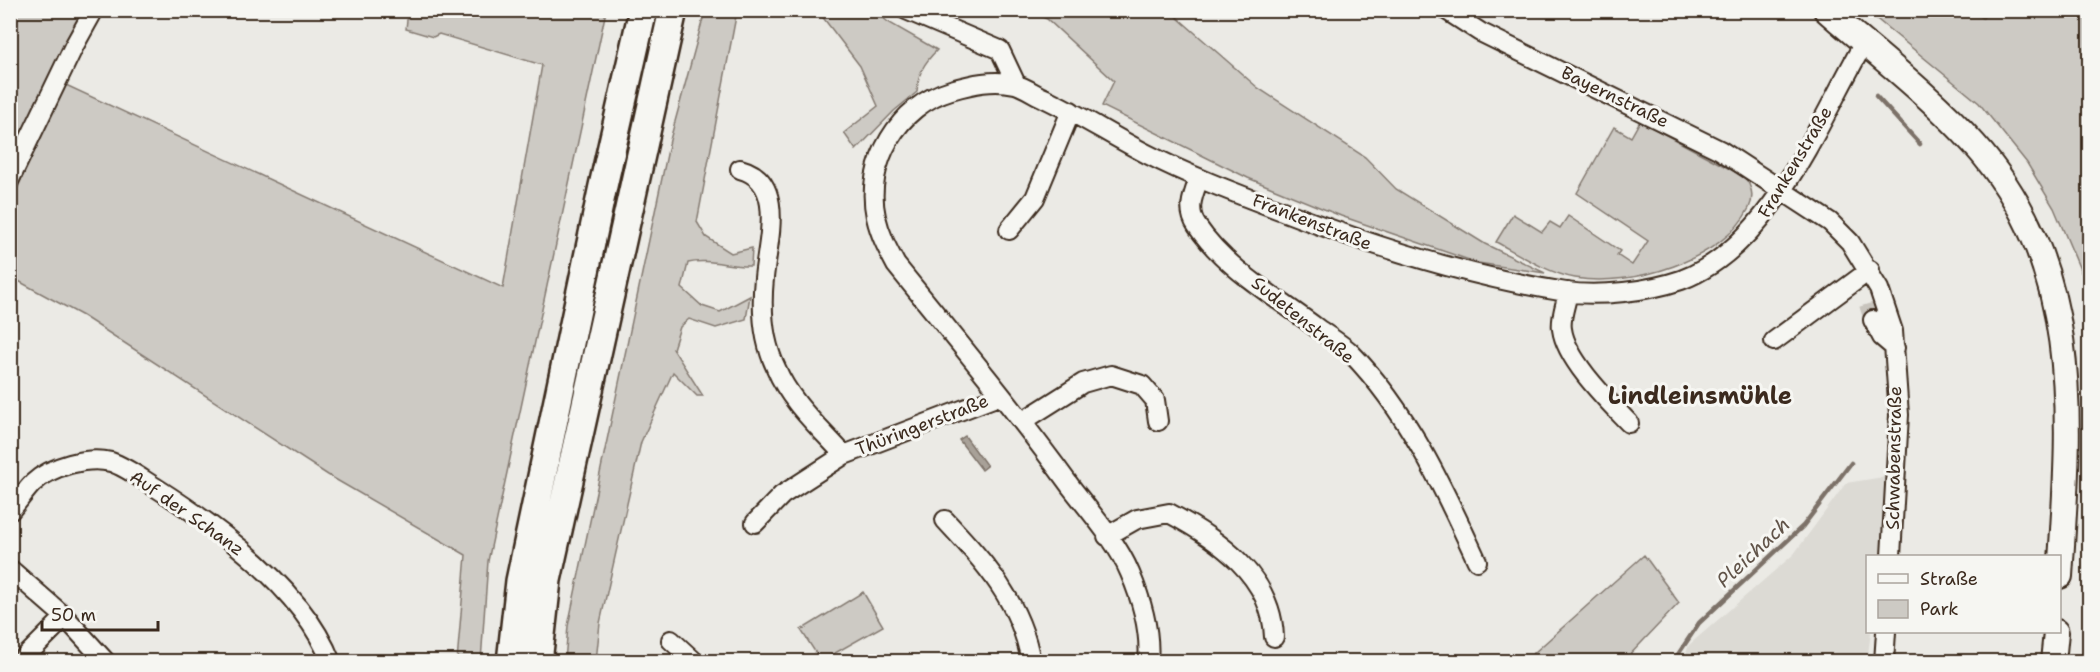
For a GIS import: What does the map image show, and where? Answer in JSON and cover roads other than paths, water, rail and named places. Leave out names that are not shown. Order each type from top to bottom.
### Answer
[{"type":"highway","points":[[511,662],[520,581],[600,197],[643,10]]},
{"type":"highway","points":[[538,662],[547,580],[673,10]]},
{"type":"main road","points":[[1826,10],[1941,110],[1976,146],[2006,186],[2036,239],[2050,280],[2065,354],[2068,443],[2061,559]]},
{"type":"main road","points":[[2053,662],[2056,633]]},
{"type":"street","points":[[10,179],[74,46],[94,10]]},
{"type":"street","points":[[906,10],[1000,50],[1016,84]]},
{"type":"street","name":"Bayernstraße","points":[[1446,10],[1480,32],[1720,150],[1781,191]]},
{"type":"street","name":"Frankenstraße","points":[[1148,662],[1149,645],[1143,607],[1129,571],[1107,536],[1023,421],[896,265],[884,242],[876,214],[874,187],[877,167],[895,129],[912,110],[933,95],[978,82],[1016,84],[1199,179],[1366,243],[1452,267],[1568,292],[1644,289],[1683,279],[1721,259],[1744,240],[1781,191],[1864,43]]},
{"type":"street","points":[[1009,230],[1035,198],[1071,111]]},
{"type":"street","name":"Thüringerstraße","points":[[740,169],[753,172],[765,188],[771,213],[764,279],[764,332],[775,368],[790,395],[844,455]]},
{"type":"street","name":"Sudetenstraße","points":[[1199,179],[1192,199],[1190,215],[1197,226],[1220,255],[1349,352],[1406,422],[1440,482],[1477,561]]},
{"type":"street","name":"Schwabenstraße","points":[[1781,191],[1830,222],[1850,242],[1870,270],[1892,319],[1899,415],[1891,555]]},
{"type":"street","points":[[1774,341],[1870,270]]},
{"type":"street","points":[[1879,289],[1871,312],[1882,337],[1894,348]]},
{"type":"street","points":[[1568,292],[1561,326],[1564,344],[1605,399],[1629,423]]},
{"type":"street","points":[[1023,421],[1083,382],[1111,375],[1142,385],[1155,400],[1158,421]]},
{"type":"street","name":"Thüringerstraße","points":[[755,523],[782,495],[844,455],[1001,394]]},
{"type":"street","name":"Auf der Schanz","points":[[10,511],[34,482],[57,469],[84,461],[111,462],[164,493],[244,552],[297,604],[324,642],[332,662]]},
{"type":"street","points":[[1107,536],[1137,519],[1169,513],[1208,533],[1240,560],[1255,583],[1274,624],[1274,637]]},
{"type":"street","points":[[945,520],[1005,590],[1028,640],[1031,662]]},
{"type":"street","points":[[10,569],[65,617],[106,662]]},
{"type":"street","points":[[20,662],[65,617]]},
{"type":"street","points":[[1884,662],[1886,633]]},
{"type":"street","points":[[671,640],[695,662]]},
{"type":"waterway","name":"Pleichach","points":[[1876,96],[1920,144]]},
{"type":"waterway","name":"Pleichach","points":[[1673,662],[1699,623],[1803,526],[1851,463]]},
{"type":"tunnel","points":[[1868,304],[1873,320]]},
{"type":"district","name":"Lindleinsmühle","points":[[1700,396]]}]
